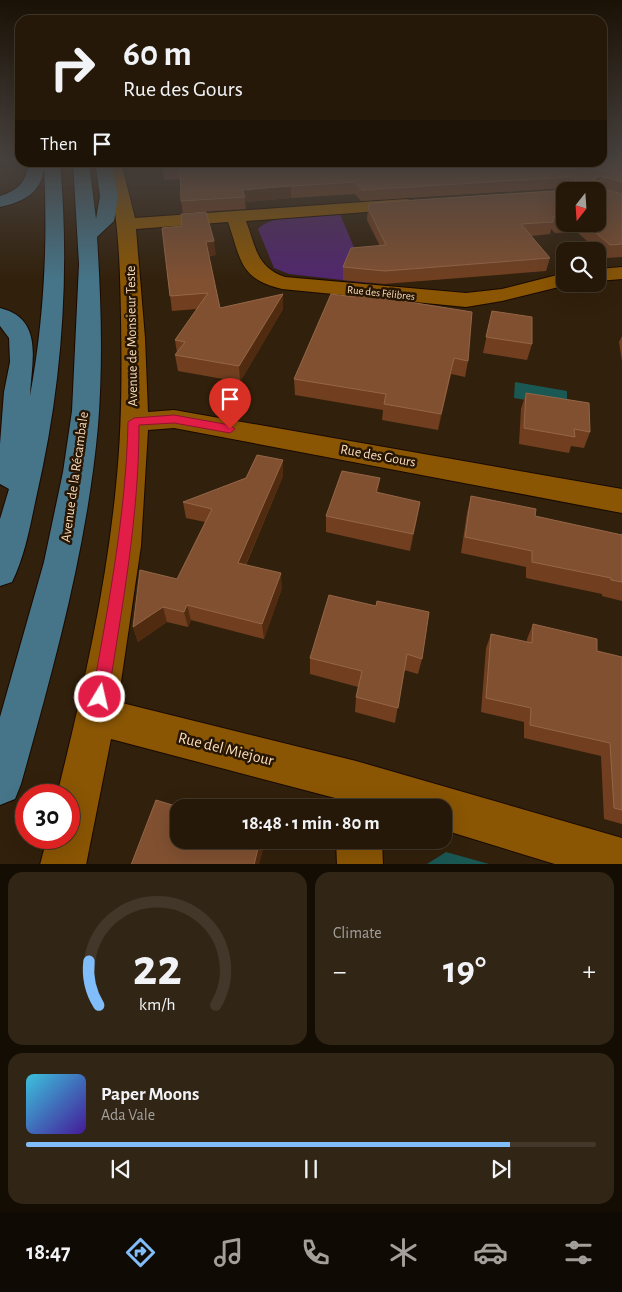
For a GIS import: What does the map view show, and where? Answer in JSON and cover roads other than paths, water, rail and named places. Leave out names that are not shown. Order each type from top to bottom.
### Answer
[{"type":"main road","points":[[0,572],[36,434],[55,292],[57,231],[55,200]]},
{"type":"main road","name":"Avenue de la Récambale","points":[[0,784],[28,692],[65,546],[84,427],[89,337],[89,234],[85,200]]},
{"type":"main road","points":[[89,234],[105,221],[108,200]]},
{"type":"main road","points":[[0,315],[11,323],[21,338],[22,362],[17,392],[8,546]]},
{"type":"street","name":"Avenue de Monsieur Teste","points":[[63,864],[97,716],[125,545],[133,456],[134,346],[128,224],[122,200]]},
{"type":"street","points":[[128,224],[427,203]]},
{"type":"street","name":"Rue des Félibres","points":[[235,217],[254,268],[265,277],[282,283],[415,297],[466,300],[502,295],[556,282]]},
{"type":"street","points":[[606,274],[622,273]]},
{"type":"street","name":"Rue des Gours","points":[[134,422],[174,419],[622,501]]},
{"type":"street","name":"Rue del Miejour","points":[[97,716],[357,795],[383,799]]},
{"type":"street","name":"Rue del Miejour","points":[[452,811],[622,861]]},
{"type":"street","points":[[359,849],[360,864]]},
{"type":"water","points":[[515,382],[567,391],[567,407],[514,398]]},
{"type":"water","points":[[446,852],[489,864],[427,864]]}]
